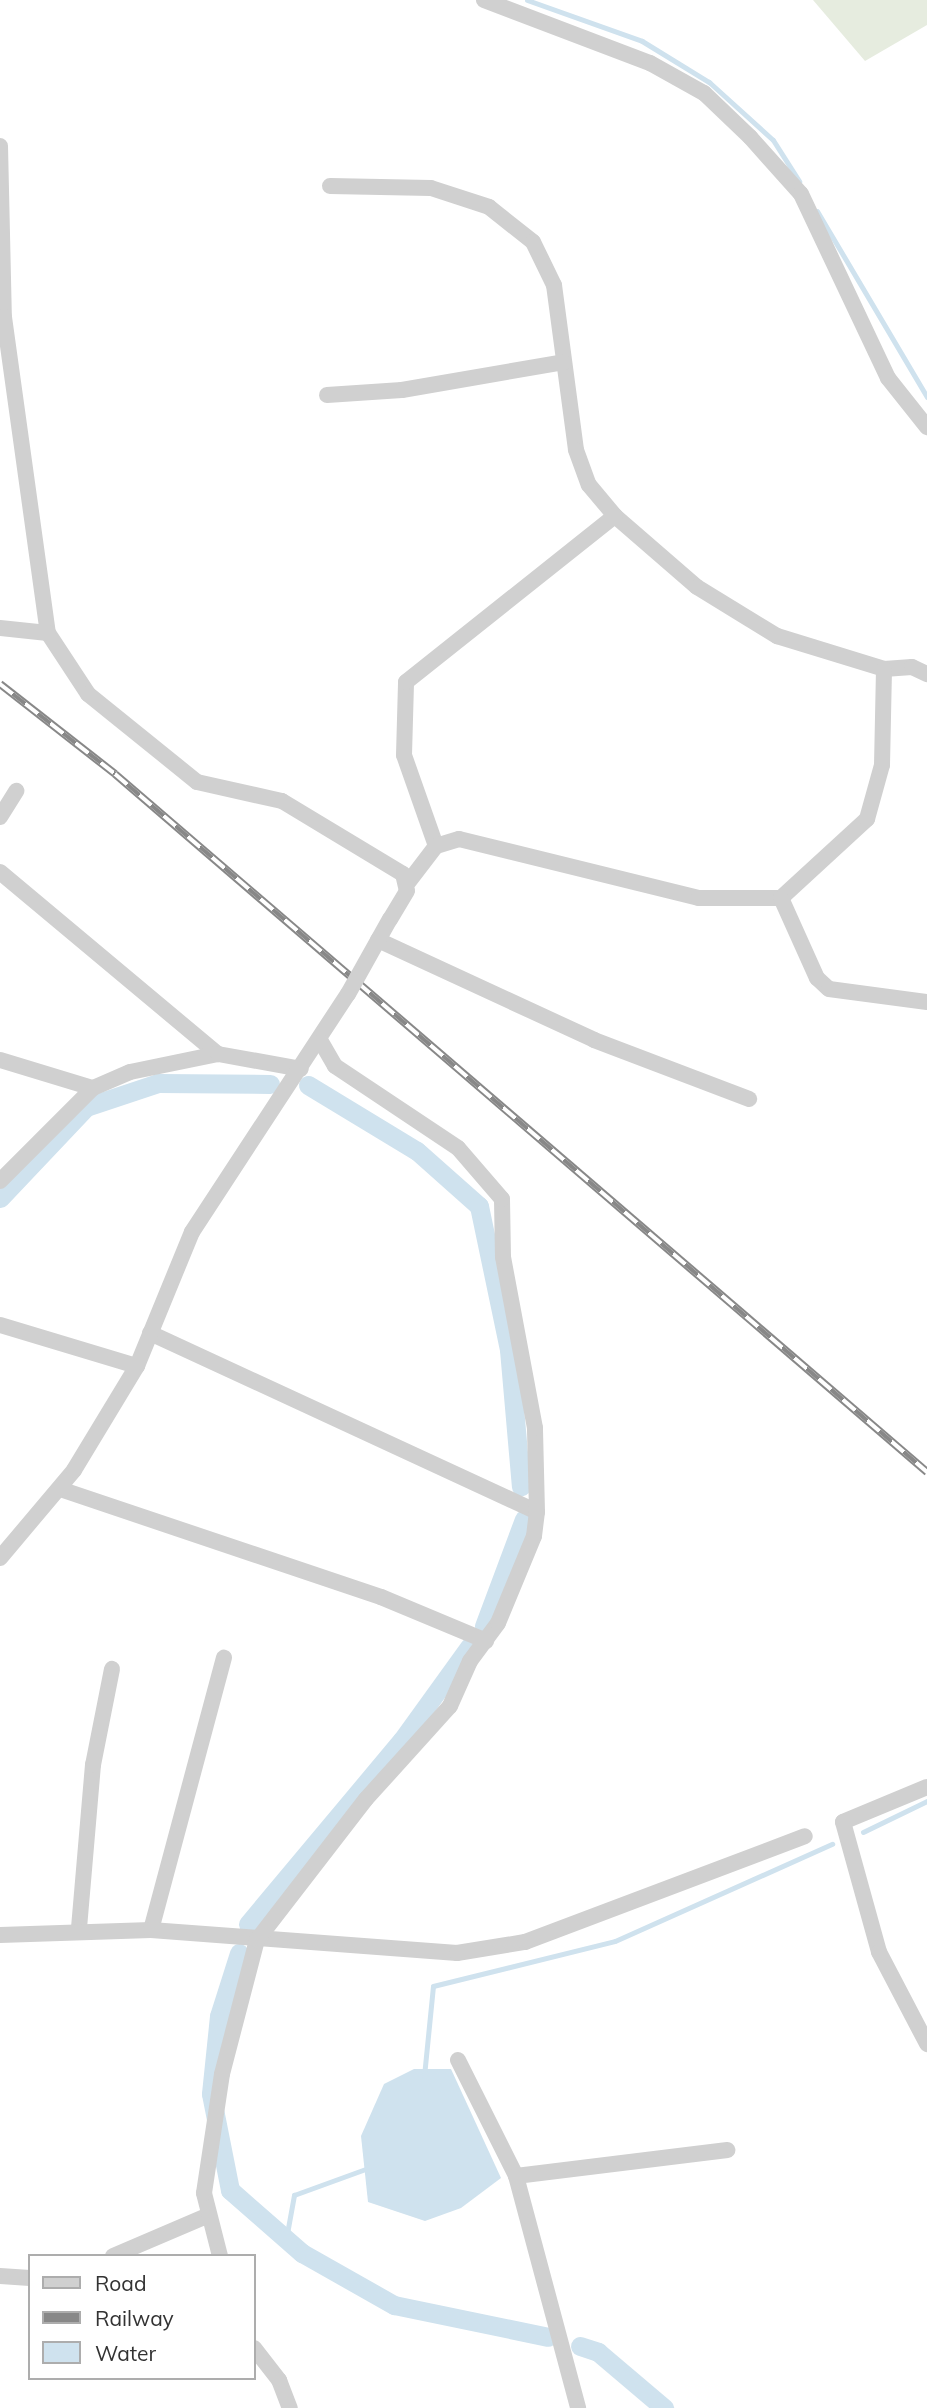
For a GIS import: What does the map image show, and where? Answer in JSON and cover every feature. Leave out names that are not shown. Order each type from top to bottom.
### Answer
[{"type":"street","points":[[484,0],[650,63],[704,93],[750,136],[801,194],[888,378],[927,426]]},
{"type":"street","points":[[0,146],[4,317],[48,633],[88,694],[197,782],[282,802],[403,874],[408,884]]},
{"type":"street","points":[[330,186],[431,188],[489,207],[538,253],[554,285],[576,450],[589,485],[615,516],[697,587],[777,636],[884,669],[912,667],[927,674]]},
{"type":"street","points":[[327,395],[402,390],[564,362]]},
{"type":"street","points":[[436,846],[404,755],[406,682],[615,516]]},
{"type":"street","points":[[0,628],[48,633]]},
{"type":"street","points":[[0,1558],[60,1489],[137,1366],[192,1232],[321,1042],[408,884],[436,846],[483,841],[699,898],[781,898],[867,819],[882,765],[884,669]]},
{"type":"street","points":[[0,817],[16,791]]},
{"type":"street","points":[[0,872],[218,1054]]},
{"type":"street","points":[[781,898],[817,978],[829,989],[927,1002]]},
{"type":"street","points":[[378,940],[594,1040],[749,1099]]},
{"type":"street","points":[[219,2252],[204,2193],[222,2074],[257,1940],[366,1799],[450,1706],[522,1569],[537,1513],[535,1428],[503,1257],[502,1199],[458,1148],[335,1066],[321,1042]]},
{"type":"street","points":[[0,1181],[93,1088],[130,1072],[218,1054],[301,1069]]},
{"type":"street","points":[[0,1060],[93,1088]]},
{"type":"street","points":[[0,1325],[137,1366]]},
{"type":"street","points":[[150,1333],[537,1513]]},
{"type":"street","points":[[60,1489],[381,1597],[485,1641]]},
{"type":"street","points":[[151,1930],[224,1658]]},
{"type":"street","points":[[79,1928],[93,1765],[112,1669]]},
{"type":"street","points":[[927,1787],[843,1822],[879,1952],[927,2044]]},
{"type":"street","points":[[0,1935],[79,1928],[151,1930],[457,1953],[525,1942],[805,1836]]},
{"type":"street","points":[[458,2060],[516,2176],[578,2408]]},
{"type":"street","points":[[516,2176],[727,2150]]},
{"type":"street","points":[[118,2254],[209,2215]]},
{"type":"street","points":[[0,2276],[28,2278]]},
{"type":"street","points":[[256,2351],[279,2380],[290,2408]]},
{"type":"shaded area","points":[[813,0],[927,0],[927,25],[865,61]]},
{"type":"water","points":[[414,2069],[451,2069],[501,2178],[461,2208],[425,2221],[368,2202],[361,2136],[384,2084]]},
{"type":"waterway","points":[[527,0],[642,41],[709,82],[773,140],[799,181]]},
{"type":"waterway","points":[[817,211],[927,397]]},
{"type":"waterway","points":[[0,1198],[86,1107],[158,1083],[270,1084]]},
{"type":"waterway","points":[[308,1085],[417,1151],[479,1206],[509,1350],[521,1486]]},
{"type":"waterway","points":[[484,1626],[524,1519]]},
{"type":"waterway","points":[[248,1924],[402,1740],[469,1647]]},
{"type":"waterway","points":[[863,1832],[927,1801]]},
{"type":"waterway","points":[[424,2076],[433,1986],[615,1941],[832,1844]]},
{"type":"waterway","points":[[239,1953],[219,2016],[211,2094],[230,2190],[302,2253],[394,2305],[548,2337]]},
{"type":"waterway","points":[[286,2239],[294,2195],[368,2168]]},
{"type":"waterway","points":[[580,2346],[598,2352],[664,2408]]},
{"type":"railway","points":[[0,684],[115,774],[927,1472]]}]
